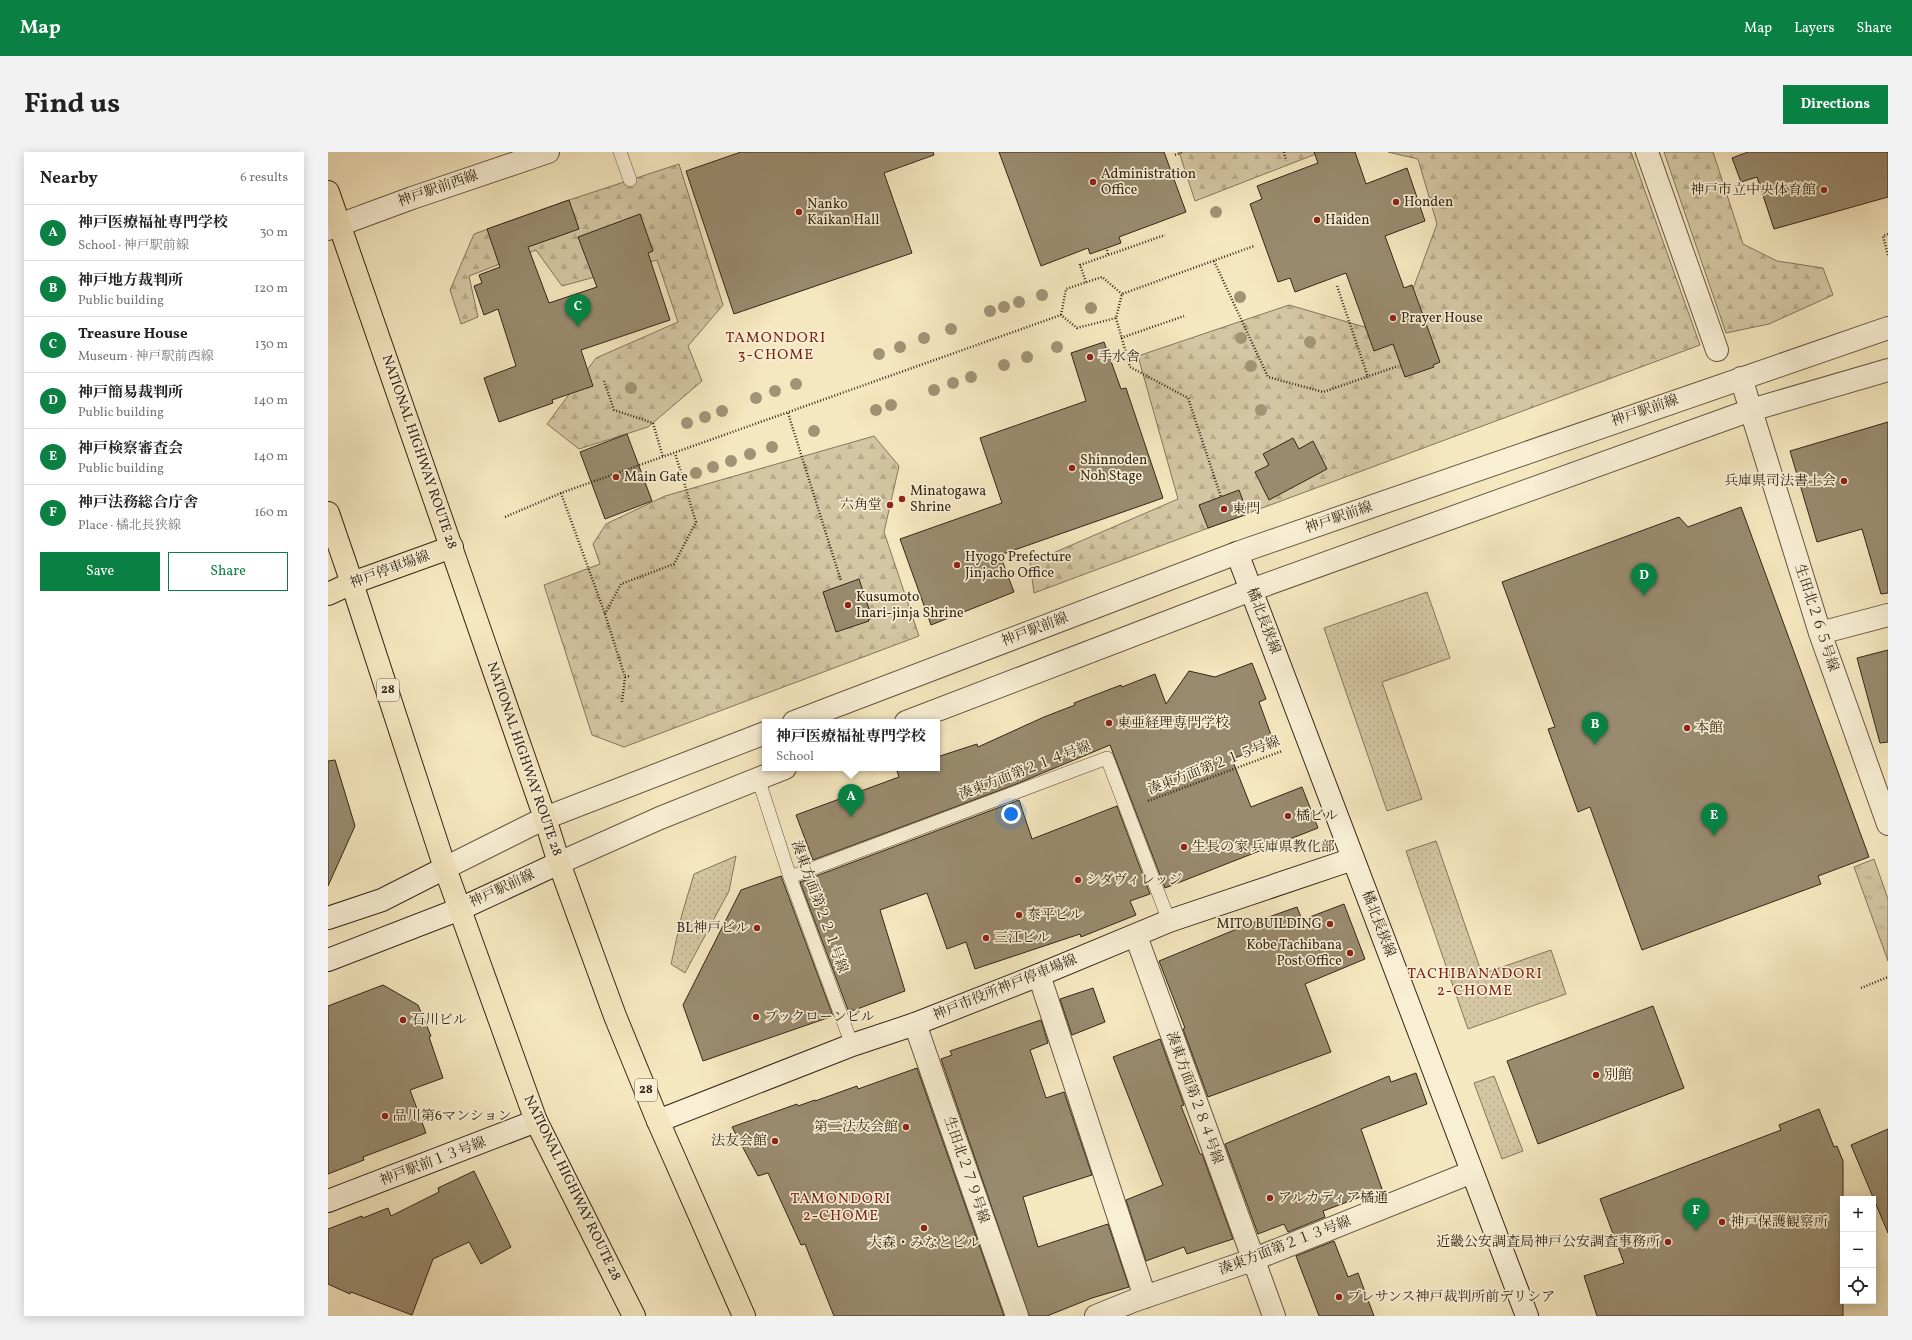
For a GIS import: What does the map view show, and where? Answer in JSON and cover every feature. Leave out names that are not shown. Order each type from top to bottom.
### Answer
[{"type":"main road","name":"NATIONAL HIGHWAY ROUTE 28","points":[[328,192],[333,227],[452,547],[559,863],[615,1016],[658,1121],[744,1315]]},
{"type":"main road","name":"NATIONAL HIGHWAY ROUTE 28","points":[[328,513],[445,868],[536,1120],[634,1316]]},
{"type":"main road","name":"神戸停車場線","points":[[328,594],[352,583],[452,547]]},
{"type":"street","name":"神戸駅前西線","points":[[333,227],[548,152]]},
{"type":"street","points":[[1647,152],[1717,350]]},
{"type":"street","name":"神戸駅前線","points":[[802,719],[1237,553],[1888,328]]},
{"type":"street","points":[[914,719],[1251,590],[1751,410],[1888,370]]},
{"type":"street","name":"生田北２６５号線","points":[[1741,378],[1820,633],[1888,824]]},
{"type":"street","name":"橘北長狭線","points":[[1237,553],[1527,1316]]},
{"type":"street","points":[[1820,633],[1888,615]]},
{"type":"street","points":[[328,918],[382,900],[545,818],[762,734]]},
{"type":"street","name":"神戸駅前線","points":[[328,960],[460,909],[660,818],[777,771]]},
{"type":"street","name":"神戸市役所神戸停車場線","points":[[658,1121],[852,1045],[915,1024],[1040,976],[1169,921],[1353,859]]},
{"type":"street","name":"湊東方面第２８４号線","points":[[1136,936],[1252,1260],[1274,1316]]},
{"type":"street","points":[[1040,976],[1138,1305]]},
{"type":"street","name":"生田北２７９号線","points":[[915,1024],[1017,1316]]},
{"type":"street","name":"神戸駅前１３号線","points":[[328,1201],[536,1120]]},
{"type":"street","name":"湊東方面第２１３号線","points":[[1096,1316],[1138,1305],[1472,1172]]},
{"type":"lane","points":[[620,152],[630,180]]},
{"type":"lane","name":"湊東方面第２１４号線","points":[[790,877],[1107,758],[1169,921]]},
{"type":"lane","name":"湊東方面第２２１号線","points":[[758,778],[790,877],[852,1045]]},
{"type":"path","points":[[1175,154],[1183,152]]},
{"type":"path","points":[[1284,152],[1286,161]]},
{"type":"path","points":[[1888,234],[1882,236],[1888,255]]},
{"type":"path","points":[[1086,282],[1080,265],[1165,235]]},
{"type":"path","points":[[1122,294],[1254,246]]},
{"type":"path","points":[[1107,250],[1108,255]]},
{"type":"path","points":[[1214,261],[1268,377],[1323,392],[1398,366]]},
{"type":"path","points":[[1061,315],[1066,289],[1086,282],[1102,277],[1122,294]]},
{"type":"path","points":[[1337,286],[1368,377]]},
{"type":"path","points":[[1122,294],[1116,318],[1130,367],[1188,398],[1221,497]]},
{"type":"path","points":[[1061,315],[1077,328],[1116,318]]},
{"type":"path","points":[[505,516],[561,493],[1061,315]]},
{"type":"path","points":[[1121,338],[1184,316]]},
{"type":"path","points":[[604,380],[614,410],[653,423],[663,457]]},
{"type":"path","points":[[788,413],[841,581]]},
{"type":"path","points":[[605,614],[621,584],[674,564],[696,522],[675,453]]},
{"type":"path","points":[[561,493],[605,614],[615,653],[626,678],[622,702]]},
{"type":"path","points":[[626,678],[631,676]]},
{"type":"path","name":"湊東方面第２１５号線","points":[[1126,809],[1308,741]]},
{"type":"path","points":[[1861,988],[1888,977]]},
{"type":"green space","points":[[1179,152],[1321,152],[1195,201]]},
{"type":"green space","points":[[1388,152],[1631,152],[1700,345],[1034,593],[1030,563],[1178,499],[1138,356],[1289,305],[1368,328],[1403,316],[1437,224],[1418,159]]},
{"type":"green space","points":[[1664,152],[1713,152],[1743,244],[1777,261],[1823,268],[1833,295],[1769,324],[1726,333]]},
{"type":"green space","points":[[679,164],[723,305],[688,346],[702,381],[648,427],[579,449],[547,424],[596,358],[678,322],[657,260],[562,286],[536,250],[469,276],[478,317],[461,324],[450,290],[474,234],[569,200]]},
{"type":"green space","points":[[874,436],[899,466],[884,532],[919,636],[624,747],[592,735],[544,585],[600,564],[593,544],[606,524],[665,496]]},
{"type":"green space","points":[[1427,592],[1450,658],[1382,682],[1422,799],[1387,811],[1324,628]]},
{"type":"green space","points":[[1436,841],[1482,974],[1551,950],[1566,994],[1468,1029],[1406,851]]},
{"type":"green space","points":[[736,856],[729,891],[685,973],[671,964],[682,914],[694,874]]},
{"type":"green space","points":[[1874,859],[1888,899],[1888,961],[1854,867]]},
{"type":"green space","points":[[1494,1076],[1523,1151],[1502,1159],[1474,1083]]},
{"type":"building","name":"Nanko Kaikan Hall","points":[[741,152],[933,152],[934,155],[884,173],[912,253],[734,314],[686,171]]},
{"type":"building","name":"Administration Office","points":[[999,152],[1164,152],[1186,212],[1119,237],[1121,243],[1090,254],[1088,248],[1041,266]]},
{"type":"building","name":"Haiden","points":[[1314,152],[1355,152],[1366,184],[1407,168],[1425,221],[1385,236],[1404,288],[1412,285],[1440,362],[1433,365],[1434,367],[1405,377],[1393,344],[1374,351],[1346,273],[1295,292],[1290,278],[1278,282],[1250,204],[1262,199],[1257,186],[1318,163]]},
{"type":"building","name":"神戸市立中央体育館","points":[[1748,152],[1888,152],[1888,197],[1774,229],[1757,177],[1741,182],[1732,158]]},
{"type":"building","points":[[569,200],[579,229],[528,247],[549,303],[597,287],[578,237],[640,214],[653,251],[648,253],[670,320],[581,350],[593,386],[552,400],[553,403],[499,422],[484,378],[516,366],[498,309],[484,315],[474,286],[482,283],[479,275],[500,267],[487,229]]},
{"type":"building","name":"Shinnoden Noh Stage","points":[[1104,342],[1121,389],[1126,388],[1163,498],[1000,555],[1014,592],[931,625],[900,539],[1002,503],[980,438],[1086,401],[1071,353]]},
{"type":"building","name":"兵庫県司法書士会","points":[[1888,422],[1888,593],[1881,594],[1862,529],[1817,542],[1790,451]]},
{"type":"building","name":"Main Gate","points":[[627,434],[652,501],[605,519],[580,452]]},
{"type":"building","points":[[1293,438],[1299,449],[1313,441],[1327,469],[1269,500],[1255,472],[1269,465],[1263,454]]},
{"type":"building","name":"東門","points":[[1239,490],[1248,514],[1208,528],[1199,505]]},
{"type":"building","name":"本館","points":[[1741,507],[1869,857],[1818,876],[1821,884],[1642,950],[1590,807],[1578,812],[1548,729],[1555,727],[1502,582],[1679,517],[1688,527]]},
{"type":"building","name":"Kusumoto Inari-jinja Shrine","points":[[859,579],[872,618],[868,620],[869,621],[836,632],[823,592]]},
{"type":"building","points":[[1888,650],[1888,742],[1880,743],[1857,658]]},
{"type":"building","points":[[1252,663],[1266,699],[1259,702],[1274,743],[1232,759],[1251,807],[1302,787],[1318,828],[1165,888],[1110,745],[1014,785],[813,860],[796,815],[899,777],[897,771],[940,771],[940,756],[977,744],[978,747],[1044,717],[1075,705],[1074,703],[1121,685],[1122,687],[1155,674],[1166,704],[1189,671],[1215,677]]},
{"type":"building","points":[[335,760],[355,826],[328,886],[328,761]]},
{"type":"building","points":[[1019,800],[1032,839],[1117,806],[1150,894],[1130,901],[1136,915],[1081,937],[1080,934],[975,969],[966,942],[947,949],[927,893],[880,910],[905,991],[852,1011],[852,1009],[848,1010],[800,882]]},
{"type":"building","points":[[781,876],[833,1016],[703,1061],[683,1005],[741,890]]},
{"type":"building","points":[[1344,904],[1365,959],[1305,984],[1331,1052],[1208,1097],[1183,1029],[1185,1028],[1159,961],[1249,924],[1297,907],[1302,920]]},
{"type":"building","points":[[383,985],[418,1005],[431,1036],[429,1037],[443,1078],[410,1090],[426,1133],[363,1157],[364,1160],[328,1174],[328,1006]]},
{"type":"building","points":[[1093,988],[1105,1022],[1072,1035],[1060,999]]},
{"type":"building","name":"別館","points":[[1653,1006],[1684,1088],[1538,1144],[1507,1061]]},
{"type":"building","points":[[1041,1020],[1048,1043],[1030,1050],[1046,1098],[1064,1092],[1092,1175],[1023,1197],[1038,1247],[1108,1224],[1129,1287],[1092,1298],[1047,1316],[1029,1316],[941,1059],[952,1055],[950,1051]]},
{"type":"building","points":[[1160,1039],[1184,1105],[1181,1106],[1200,1154],[1202,1154],[1233,1239],[1187,1254],[1184,1247],[1146,1261],[1126,1200],[1163,1185],[1113,1057]]},
{"type":"building","points":[[917,1068],[1004,1316],[834,1316],[805,1244],[801,1245],[768,1173],[758,1176],[732,1127],[797,1104],[798,1106],[815,1101],[857,1086],[858,1089]]},
{"type":"building","points":[[1416,1073],[1427,1104],[1361,1129],[1382,1189],[1323,1211],[1325,1217],[1288,1232],[1284,1224],[1258,1234],[1225,1144],[1389,1076],[1391,1082]]},
{"type":"building","points":[[1819,1109],[1834,1147],[1837,1146],[1843,1161],[1843,1196],[1840,1196],[1840,1304],[1843,1304],[1843,1316],[1597,1316],[1584,1276],[1624,1263],[1600,1199],[1781,1130],[1779,1125]]},
{"type":"building","points":[[1888,1129],[1888,1233],[1876,1204],[1876,1196],[1872,1196],[1851,1145]]},
{"type":"building","points":[[474,1171],[511,1247],[481,1264],[469,1242],[433,1259],[412,1315],[351,1292],[350,1294],[328,1284],[328,1229],[388,1208],[391,1216],[439,1192],[438,1188]]},
{"type":"building","name":"プレサンス神戸裁判所前デリシア","points":[[1334,1241],[1348,1277],[1358,1273],[1374,1316],[1319,1316],[1296,1256]]},
{"type":"place","name":"Administration Office","points":[[1093,182]]},
{"type":"place","name":"神戸市立中央体育館","points":[[1824,190]]},
{"type":"place","name":"Honden","points":[[1396,202]]},
{"type":"place","name":"Nanko Kaikan Hall","points":[[799,212]]},
{"type":"place","name":"Haiden","points":[[1317,220]]},
{"type":"place","name":"Prayer House","points":[[1393,318]]},
{"type":"place","name":"Treasure House","points":[[578,327]]},
{"type":"place","name":"手水舎","points":[[1090,357]]},
{"type":"place","name":"Shinnoden Noh Stage","points":[[1072,468]]},
{"type":"place","name":"Main Gate","points":[[616,477]]},
{"type":"place","name":"兵庫県司法書士会","points":[[1844,481]]},
{"type":"place","name":"Minatogawa Shrine","points":[[902,499]]},
{"type":"place","name":"六角堂","points":[[890,505]]},
{"type":"place","name":"東門","points":[[1224,509]]},
{"type":"place","name":"Hyogo Prefecture Jinjacho Office","points":[[957,565]]},
{"type":"place","name":"神戸簡易裁判所","points":[[1644,596]]},
{"type":"place","name":"Kusumoto Inari-jinja Shrine","points":[[848,605]]},
{"type":"place","name":"東亜経理専門学校","points":[[1109,723]]},
{"type":"place","name":"本館","points":[[1687,728]]},
{"type":"place","name":"神戸地方裁判所","points":[[1595,745]]},
{"type":"place","name":"橘ビル","points":[[1288,816]]},
{"type":"place","name":"神戸医療福祉専門学校","points":[[851,817]]},
{"type":"place","name":"神戸検察審査会","points":[[1714,836]]},
{"type":"place","name":"生長の家 兵庫県教化部","points":[[1184,847]]},
{"type":"place","name":"シダヴィレッジ","points":[[1078,880]]},
{"type":"place","name":"泰平ビル","points":[[1019,915]]},
{"type":"place","name":"MITO BUILDING","points":[[1330,924]]},
{"type":"place","name":"BL神戸ビル","points":[[757,928]]},
{"type":"place","name":"三江ビル","points":[[986,938]]},
{"type":"place","name":"Kobe Tachibana Post Office","points":[[1350,953]]},
{"type":"place","name":"ブックローンビル","points":[[756,1017]]},
{"type":"place","name":"石川ビル","points":[[403,1020]]},
{"type":"place","name":"別館","points":[[1596,1075]]},
{"type":"place","name":"品川第6マンション","points":[[385,1116]]},
{"type":"place","name":"第二法友会館","points":[[906,1127]]},
{"type":"place","name":"法友会館","points":[[775,1141]]},
{"type":"place","name":"アルカディア橘通","points":[[1270,1198]]},
{"type":"place","name":"神戸保護観察所","points":[[1722,1222]]},
{"type":"place","name":"大森・みなとビル","points":[[924,1228]]},
{"type":"place","name":"神戸法務総合庁舎","points":[[1696,1231]]},
{"type":"place","name":"近畿公安調査局神戸公安調査事務所","points":[[1668,1242]]},
{"type":"place","name":"プレサンス神戸裁判所前デリシア","points":[[1339,1297]]},
{"type":"district","name":"TAMONDORI 3-CHOME","points":[[776,346]]},
{"type":"district","name":"TACHIBANADORI 2-CHOME","points":[[1475,982]]},
{"type":"district","name":"TAMONDORI 2-CHOME","points":[[841,1208]]}]
